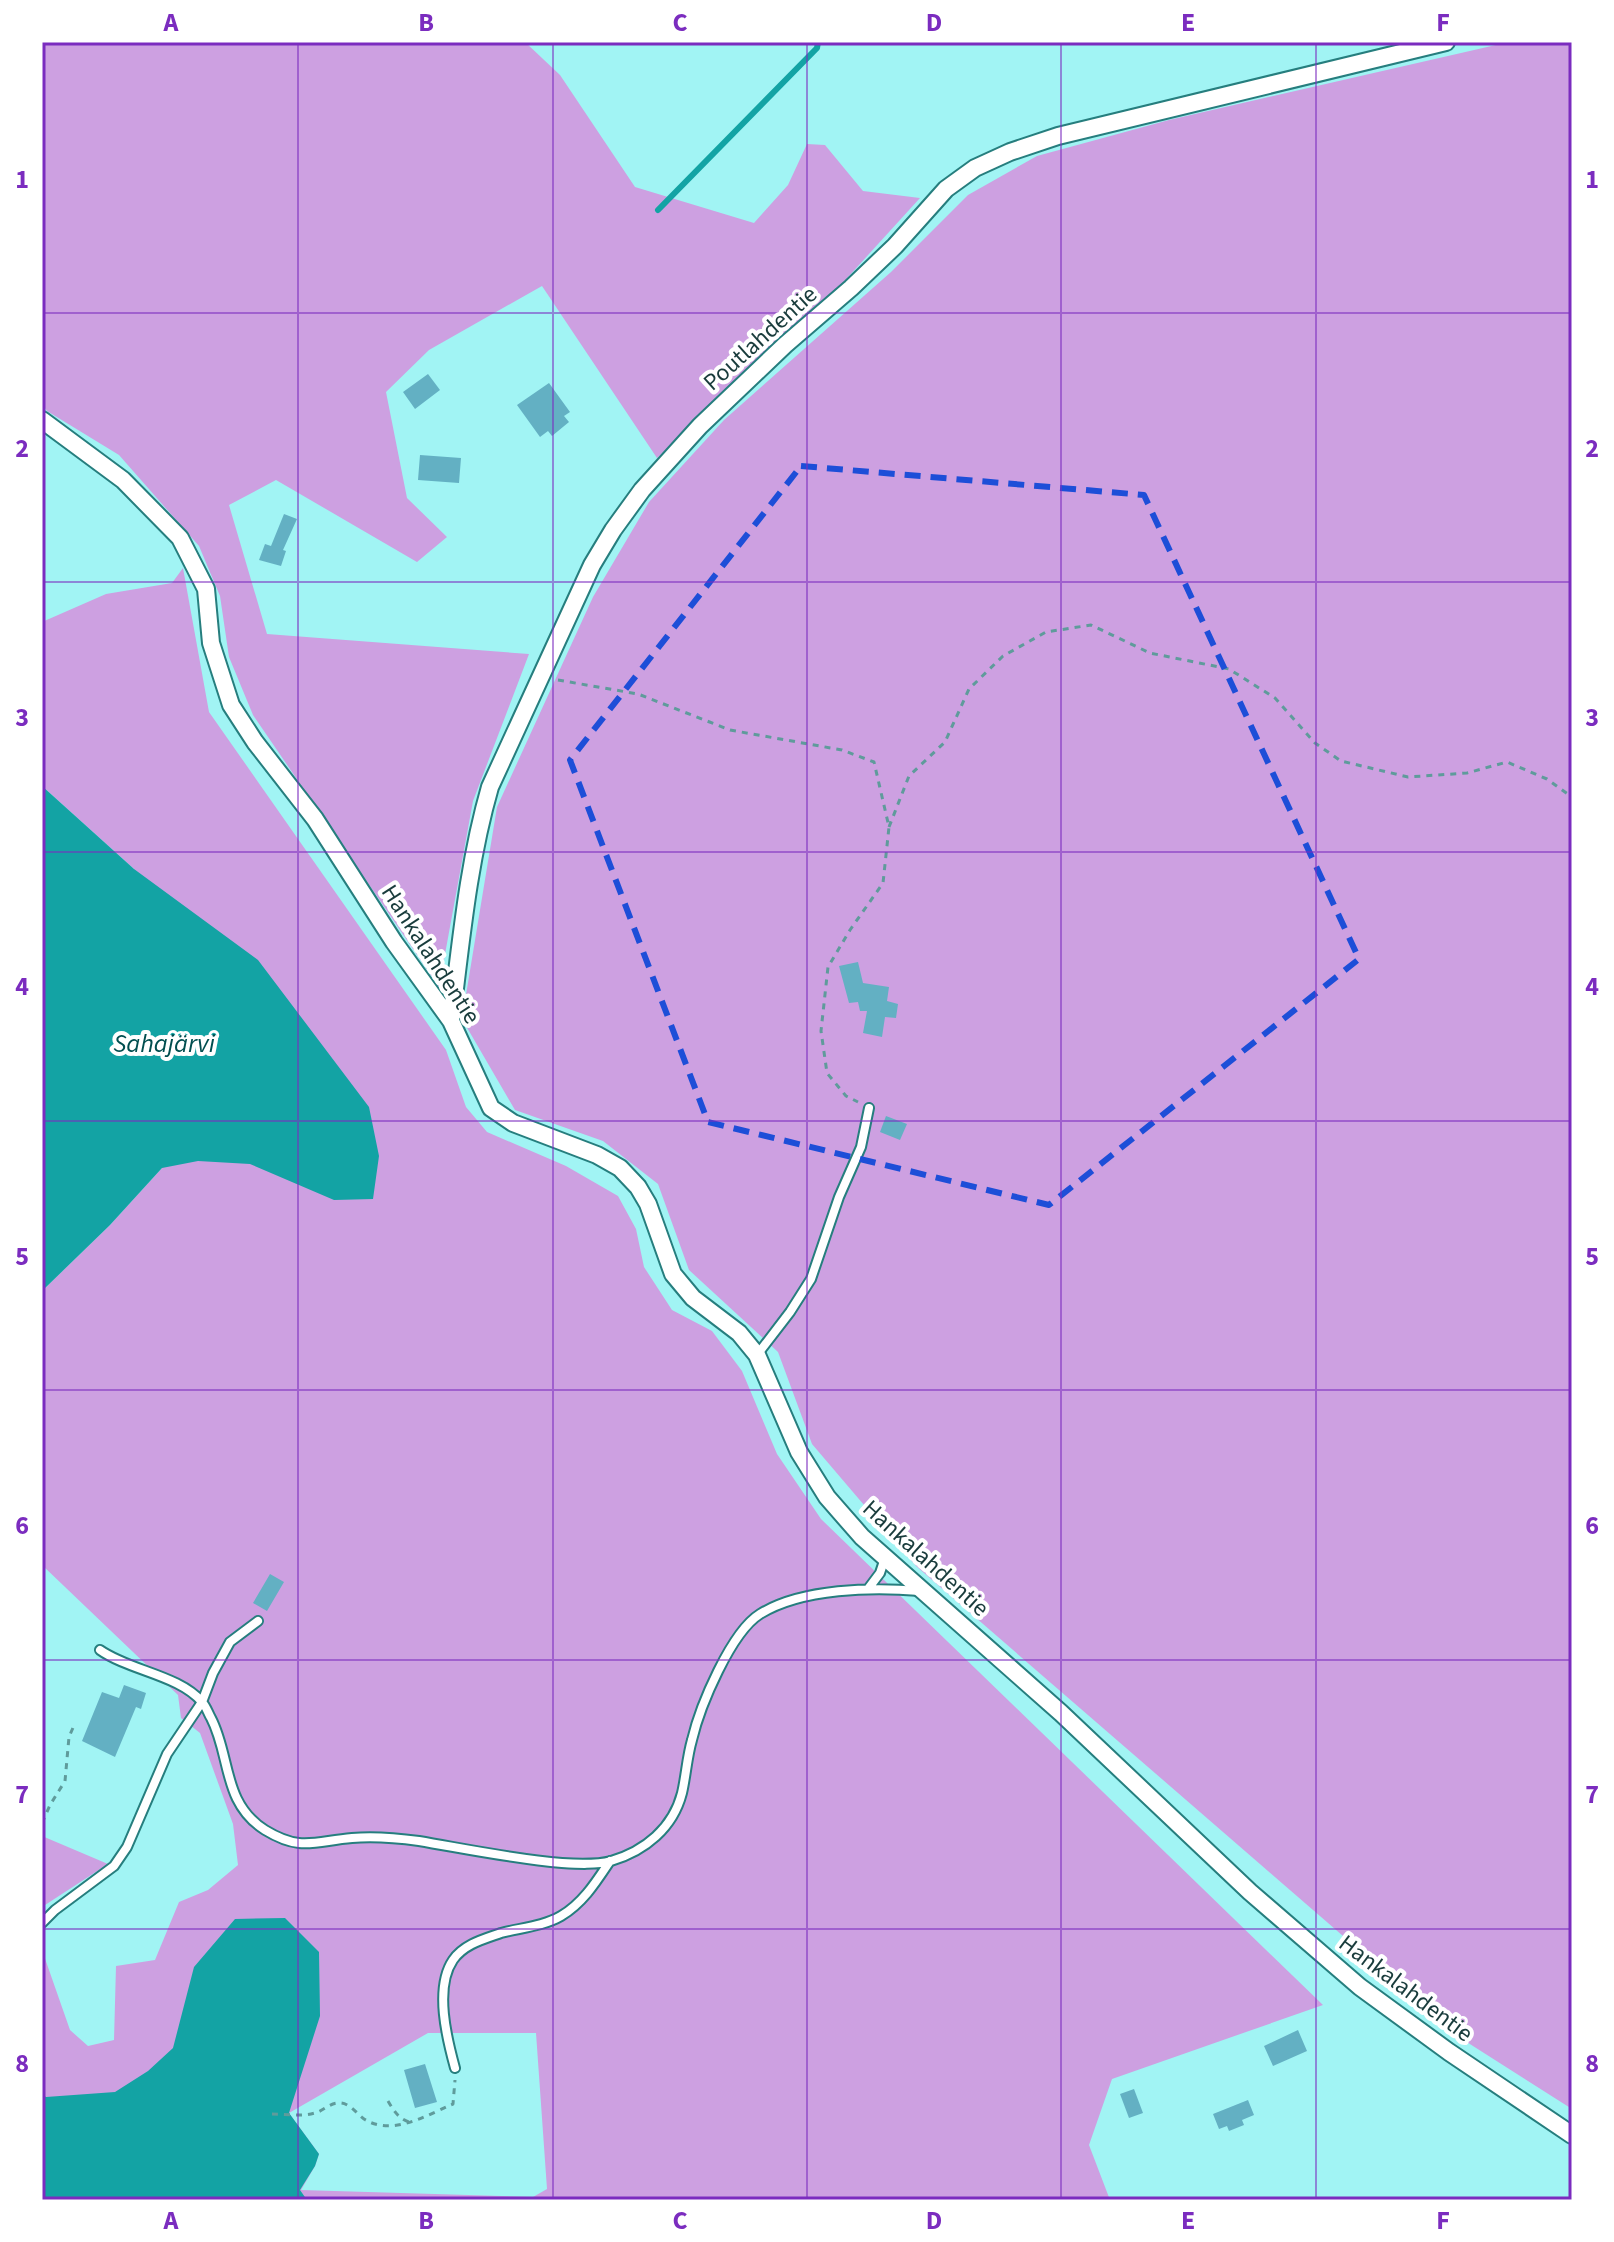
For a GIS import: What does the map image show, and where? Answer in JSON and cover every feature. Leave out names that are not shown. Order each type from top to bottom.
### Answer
[{"type":"street","name":"Poutlahdentie","points":[[451,1021],[480,824],[490,787],[592,565],[642,490],[700,426],[895,246],[946,189],[975,168],[1010,152],[1117,120],[1446,42]]},
{"type":"street","name":"Hankalahdentie","points":[[42,420],[123,480],[180,538],[206,589],[211,643],[231,705],[255,742],[315,819],[394,942],[451,1021],[491,1108],[513,1123],[597,1155],[620,1168],[638,1187],[648,1204],[673,1274],[693,1298],[739,1333],[757,1355],[799,1452],[827,1497],[862,1537],[1061,1713],[1250,1892],[1360,1987],[1572,2135]]},
{"type":"lane","points":[[757,1355],[811,1279],[839,1197],[861,1147],[869,1108]]},
{"type":"lane","points":[[868,1589],[880,1573],[885,1556]]},
{"type":"lane","points":[[100,1650],[114,1659],[176,1682],[202,1702],[215,1726],[232,1792],[263,1829],[292,1843],[398,1838],[536,1861],[578,1864],[610,1861],[645,1846],[663,1831],[675,1812],[682,1791],[692,1738],[701,1711],[730,1648],[741,1631],[760,1614],[793,1600],[849,1590],[886,1588],[925,1591]]},
{"type":"lane","points":[[42,1923],[114,1866],[127,1847],[167,1754],[202,1702],[230,1642],[258,1621]]},
{"type":"lane","points":[[455,2068],[444,2030],[444,1981],[453,1960],[469,1944],[558,1918],[579,1903],[610,1861]]},
{"type":"path","points":[[869,1108],[846,1096],[827,1073],[821,1031],[828,967],[883,883],[889,827],[909,776],[945,742],[969,689],[1003,656],[1046,632],[1091,625],[1150,653],[1229,669],[1275,698],[1315,743],[1341,761],[1408,777],[1467,773],[1507,762],[1547,779],[1572,797]]},
{"type":"path","points":[[539,677],[638,694],[730,730],[842,750],[874,762],[889,827]]},
{"type":"path","points":[[42,1823],[65,1781],[69,1737],[75,1723]]},
{"type":"path","points":[[272,2114],[304,2115],[340,2103],[347,2104],[371,2123],[395,2126],[453,2104],[455,2068]]},
{"type":"path","points":[[388,2101],[401,2119],[409,2122]]},
{"type":"highlighted area","points":[[801,466],[1144,495],[1359,959],[1049,1205],[708,1122],[570,760]]},
{"type":"shaded area","points":[[42,42],[525,42],[560,75],[635,187],[754,223],[788,185],[807,144],[825,145],[863,191],[920,198],[838,288],[657,458],[542,286],[429,350],[386,392],[407,498],[447,537],[417,562],[276,480],[229,505],[267,634],[529,654],[473,801],[439,987],[253,715],[229,657],[220,596],[199,546],[119,455],[47,411],[42,404]]},
{"type":"shaded area","points":[[1509,42],[1572,42],[1572,2109],[1462,2039],[916,1566],[812,1444],[778,1352],[689,1270],[658,1184],[603,1141],[515,1110],[462,1019],[497,807],[593,597],[649,502],[724,420],[891,272],[968,195],[1037,156],[1169,120]]},
{"type":"shaded area","points":[[183,568],[209,712],[446,1050],[466,1107],[487,1132],[566,1166],[618,1196],[636,1229],[644,1267],[672,1310],[712,1331],[742,1371],[777,1454],[821,1519],[1323,2005],[1112,2079],[1089,2145],[1110,2200],[42,2200],[42,1950],[70,2030],[88,2046],[114,2040],[116,1966],[155,1960],[179,1902],[208,1890],[238,1865],[233,1824],[200,1733],[181,1718],[178,1695],[42,1565],[42,1291],[110,1225],[162,1168],[134,869],[42,786],[42,622],[106,594],[172,583]],"holes":[[[428,2033],[536,2033],[547,2189],[533,2197],[301,2190],[319,2154],[289,2113]]]},
{"type":"shaded area","points":[[42,1836],[108,1864],[42,1907]]},
{"type":"water","name":"Sahajärvi","points":[[42,786],[134,869],[258,960],[369,1107],[379,1156],[373,1199],[334,1200],[250,1164],[198,1161],[162,1168],[110,1225],[42,1291]]},
{"type":"water","points":[[285,1918],[319,1952],[320,2016],[289,2113],[319,2154],[300,2190],[307,2200],[42,2200],[42,2094],[46,2097],[115,2092],[148,2071],[173,2048],[194,1967],[235,1919]]},
{"type":"building","points":[[428,374],[440,390],[415,409],[403,392]]},
{"type":"building","points":[[549,383],[570,412],[564,416],[569,422],[552,436],[548,431],[540,437],[517,405]]},
{"type":"building","points":[[420,455],[461,458],[459,483],[418,480]]},
{"type":"building","points":[[284,514],[297,519],[283,550],[286,551],[281,566],[259,560],[265,544],[271,546]]},
{"type":"building","points":[[858,962],[863,983],[889,987],[887,1001],[898,1004],[896,1018],[885,1017],[882,1037],[863,1033],[867,1011],[860,1011],[858,1002],[849,1003],[839,966]]},
{"type":"building","points":[[886,1116],[907,1124],[900,1140],[880,1132]]},
{"type":"building","points":[[270,1574],[284,1582],[267,1611],[253,1603]]},
{"type":"building","points":[[124,1685],[146,1693],[141,1709],[136,1707],[115,1757],[82,1741],[102,1692],[119,1698]]},
{"type":"building","points":[[1298,2030],[1307,2051],[1273,2066],[1264,2046]]},
{"type":"building","points":[[425,2064],[437,2102],[415,2108],[404,2070]]},
{"type":"building","points":[[1134,2089],[1143,2113],[1129,2118],[1120,2094]]},
{"type":"building","points":[[1248,2100],[1254,2115],[1242,2120],[1244,2125],[1229,2131],[1227,2126],[1219,2129],[1213,2114]]},
{"type":"waterway","points":[[658,210],[817,48],[818,42]]}]
